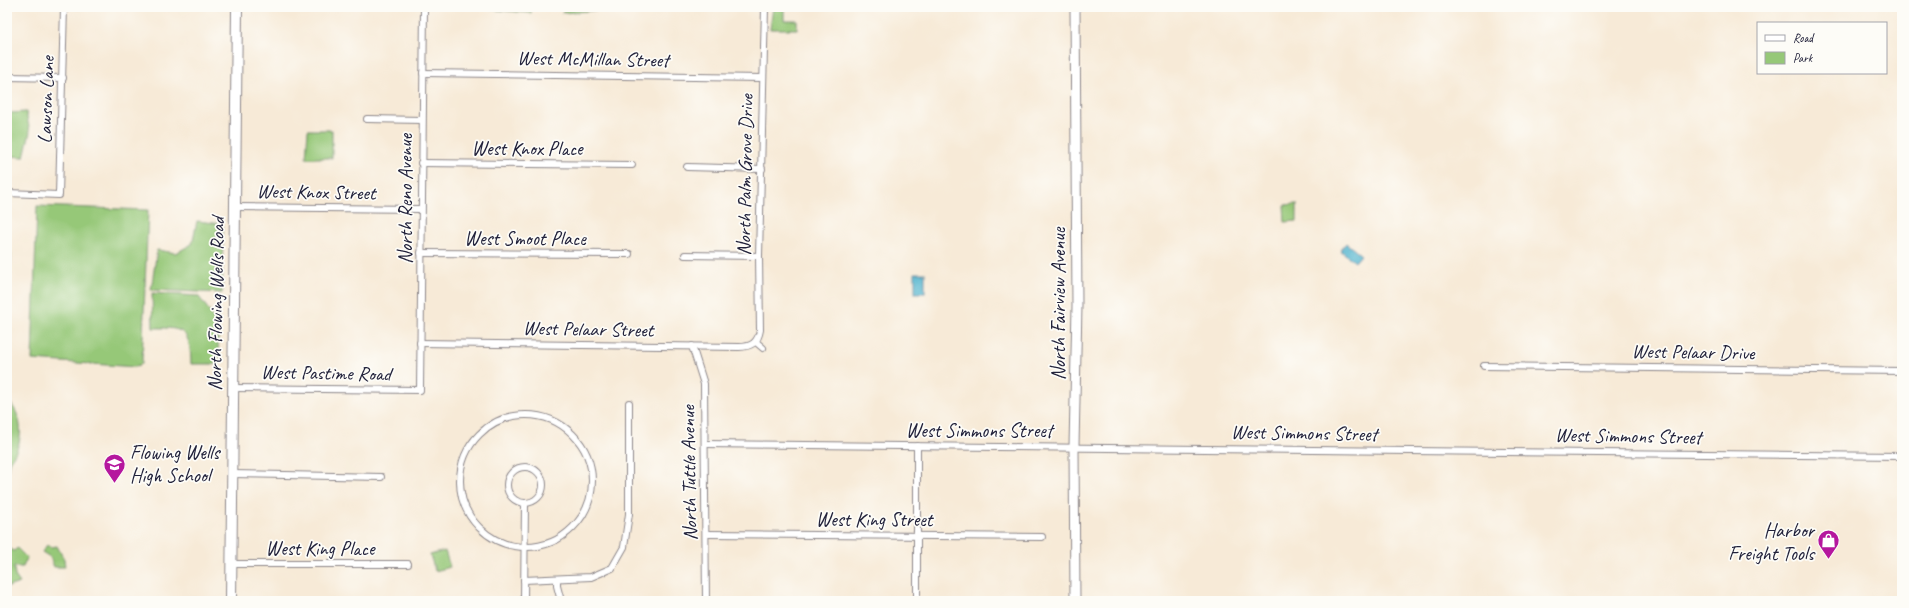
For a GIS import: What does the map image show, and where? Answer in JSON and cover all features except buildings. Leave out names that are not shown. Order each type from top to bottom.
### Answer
[{"type":"main road","name":"North Flowing Wells Road","points":[[231,601],[236,7]]},
{"type":"street","name":"Lawson Lane","points":[[7,193],[59,195],[64,7]]},
{"type":"street","name":"North Reno Avenue","points":[[420,390],[420,209],[424,7]]},
{"type":"street","name":"North Palm Grove Drive","points":[[755,342],[760,330],[759,256],[765,7]]},
{"type":"street","name":"North Fairview Avenue","points":[[1075,7],[1077,321],[1074,446],[1075,601]]},
{"type":"street","name":"West McMillan Street","points":[[422,73],[763,78]]},
{"type":"street","points":[[7,76],[62,78]]},
{"type":"street","points":[[367,119],[422,120]]},
{"type":"street","name":"West Knox Place","points":[[421,163],[632,165]]},
{"type":"street","points":[[687,168],[762,168]]},
{"type":"street","name":"West Knox Street","points":[[235,207],[420,209]]},
{"type":"street","name":"West Smoot Place","points":[[421,253],[629,254]]},
{"type":"street","points":[[686,255],[759,256]]},
{"type":"street","points":[[755,342],[762,348]]},
{"type":"street","name":"West Pelaar Street","points":[[420,343],[745,347],[755,342]]},
{"type":"street","name":"North Tuttle Avenue","points":[[692,346],[704,384],[706,601]]},
{"type":"street","name":"West Pelaar Drive","points":[[1484,366],[1902,371]]},
{"type":"street","name":"West Pastime Road","points":[[232,388],[420,390]]},
{"type":"street","points":[[524,580],[591,577],[612,568],[624,547],[629,514],[629,403]]},
{"type":"street","points":[[521,415],[542,417],[561,425],[576,438],[588,458],[592,474],[591,496],[586,512],[578,523],[564,537],[546,545],[525,548],[493,539],[478,527],[467,511],[460,494],[459,481],[462,462],[472,442],[477,436],[499,420],[521,415]]},
{"type":"street","name":"West Simmons Street","points":[[705,444],[1074,446],[1902,456]]},
{"type":"street","points":[[917,446],[917,601]]},
{"type":"street","points":[[520,467],[526,467],[536,471],[540,475],[543,485],[539,496],[530,502],[525,503],[511,497],[508,492],[507,482],[511,473],[520,467]]},
{"type":"street","points":[[232,474],[381,477]]},
{"type":"street","points":[[524,601],[525,503]]},
{"type":"street","name":"West King Street","points":[[706,534],[1042,537]]},
{"type":"street","name":"West King Place","points":[[232,564],[408,564]]},
{"type":"street","points":[[557,579],[560,601]]},
{"type":"green space","points":[[484,7],[531,7],[531,13],[484,9]]},
{"type":"green space","points":[[562,7],[612,7],[612,9],[563,13]]},
{"type":"green space","points":[[773,7],[784,7],[784,20],[797,20],[797,29],[770,29]]},
{"type":"green space","points":[[26,112],[30,132],[24,157],[7,156],[7,117],[10,113]]},
{"type":"green space","points":[[308,130],[332,130],[332,158],[306,158]]},
{"type":"green space","points":[[1297,204],[1297,221],[1285,222],[1284,205]]},
{"type":"green space","points":[[37,206],[148,210],[142,363],[136,367],[32,360]]},
{"type":"green space","points":[[197,221],[223,224],[222,293],[151,290],[157,250],[176,253],[192,244]]},
{"type":"green space","points":[[7,248],[11,253],[7,364]]},
{"type":"green space","points":[[152,293],[198,296],[214,320],[218,335],[218,364],[191,364],[189,345],[184,334],[173,329],[153,328]]},
{"type":"green space","points":[[7,399],[15,410],[20,422],[19,442],[17,449],[9,463],[8,475],[7,444],[10,432],[7,418]]},
{"type":"green space","points":[[47,545],[51,547],[57,546],[64,559],[65,567],[54,567],[50,557],[42,552]]},
{"type":"green space","points":[[7,547],[14,551],[17,548],[27,558],[23,567],[14,567],[15,576],[20,583],[7,587]]},
{"type":"green space","points":[[445,551],[450,567],[435,571],[430,555]]},
{"type":"water","points":[[1346,243],[1361,255],[1355,262],[1340,250]]},
{"type":"water","points":[[915,273],[925,273],[925,293],[915,293]]},
{"type":"place","name":"Flowing Wells High School","points":[[114,484]]},
{"type":"place","name":"Harbor Freight Tools","points":[[1829,560]]}]
